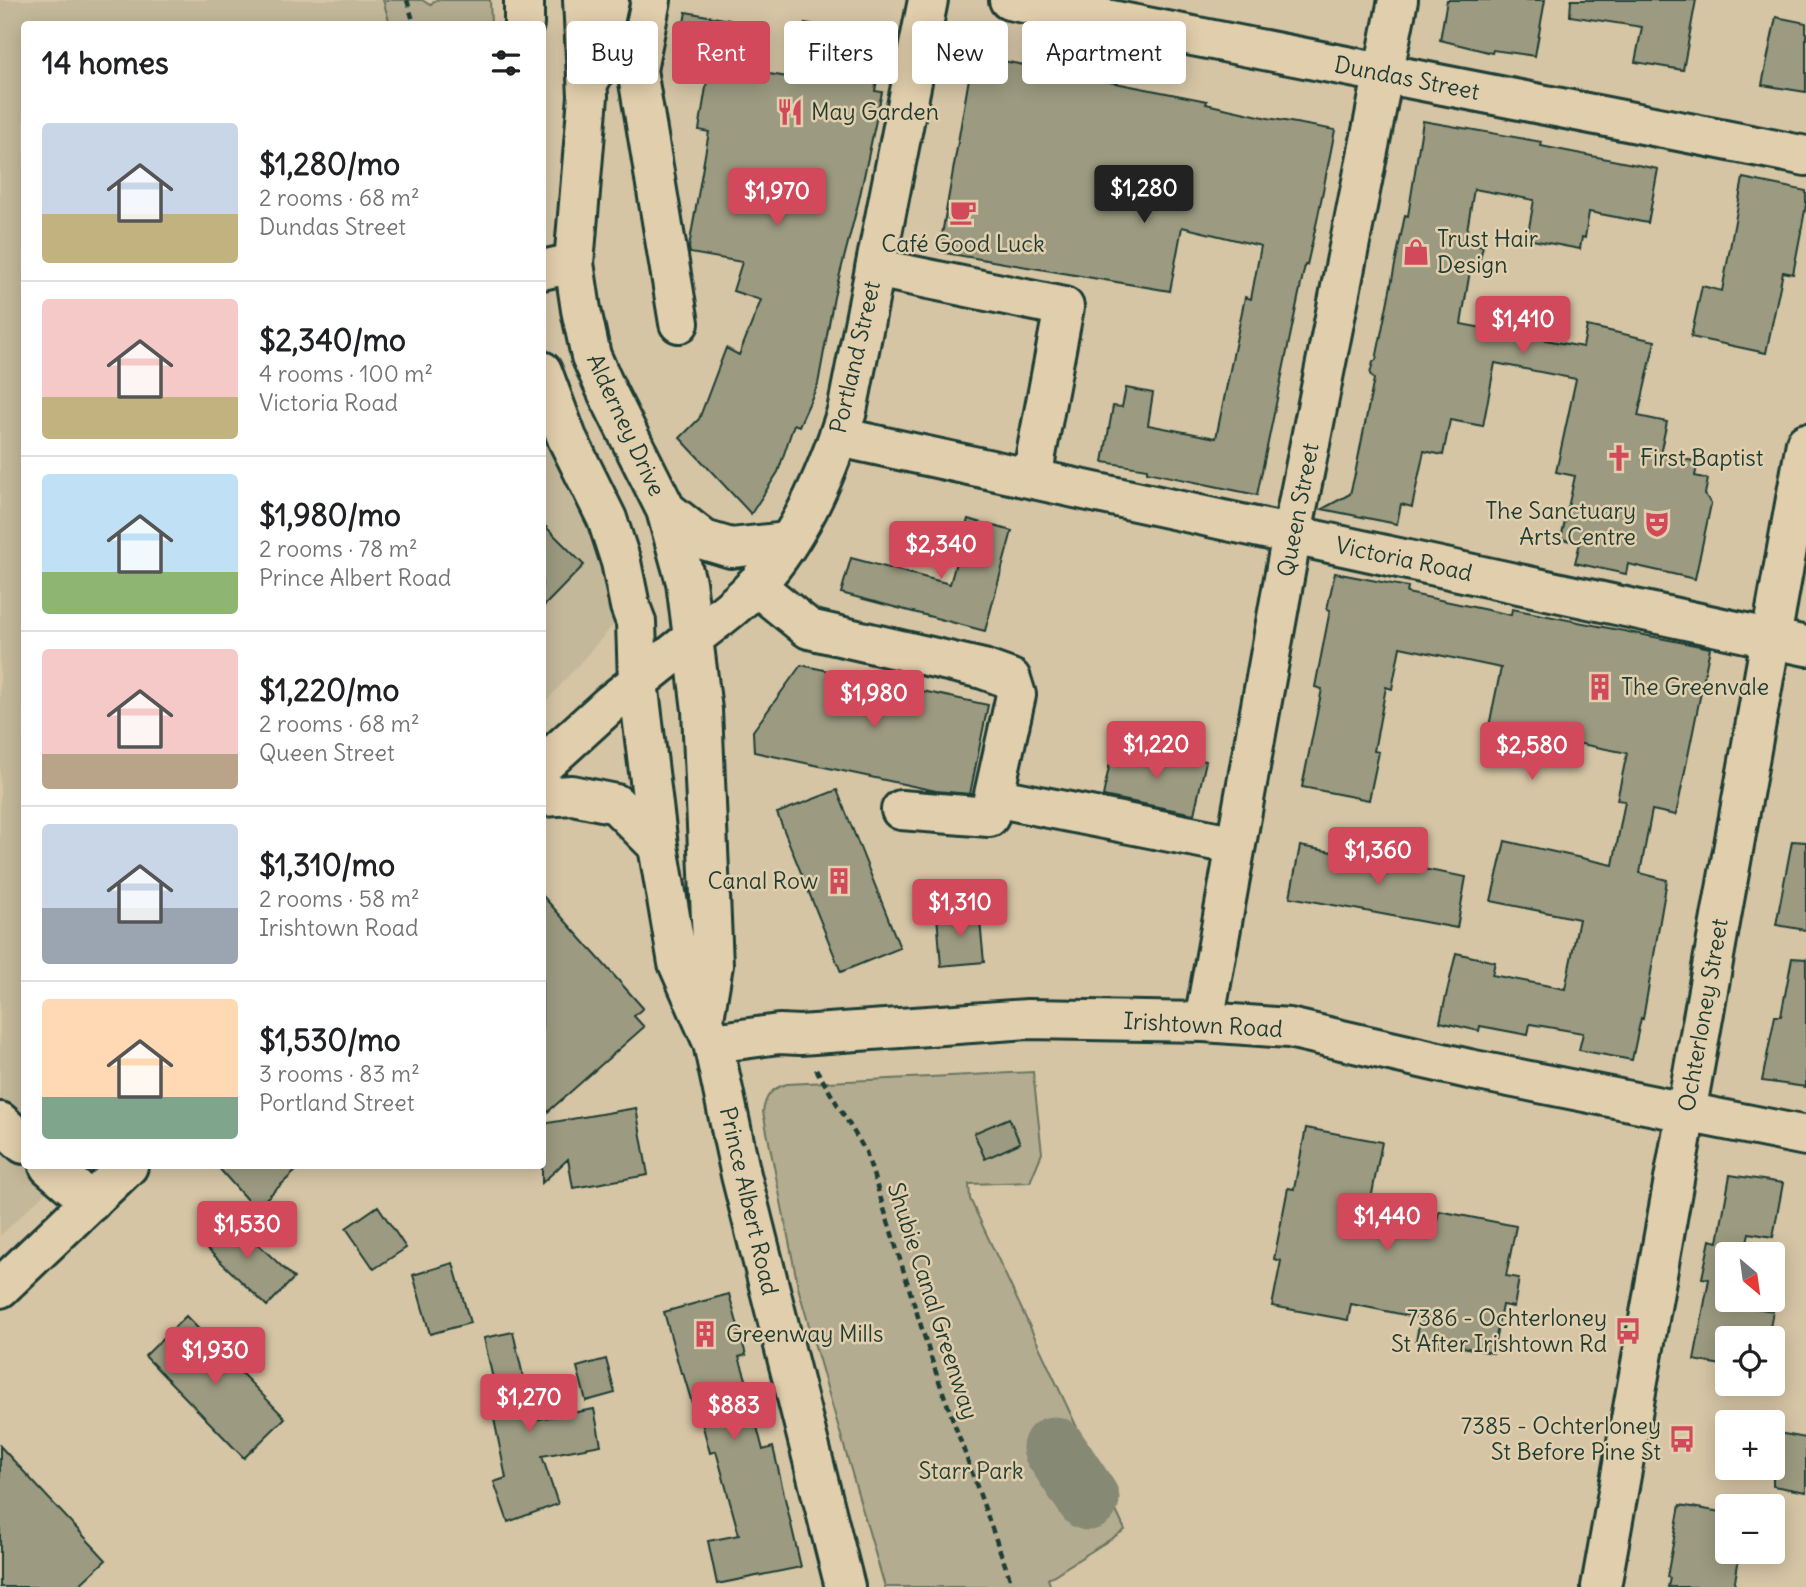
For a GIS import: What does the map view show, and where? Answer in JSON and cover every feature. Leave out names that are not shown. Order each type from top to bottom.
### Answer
[{"type":"street","points":[[524,0],[524,21]]},
{"type":"street","name":"Alderney Drive","points":[[583,0],[588,96],[558,267],[581,310],[592,356],[608,394],[666,510],[686,582],[693,638]]},
{"type":"street","points":[[588,96],[609,0]]},
{"type":"street","points":[[651,0],[637,71],[679,323]]},
{"type":"street","name":"Portland Street","points":[[546,762],[610,704],[755,585],[805,516],[839,438],[847,411],[928,0]]},
{"type":"street","name":"Dundas Street","points":[[1009,0],[1806,156]]},
{"type":"street","name":"Queen Street","points":[[1204,1022],[1292,534],[1398,0]]},
{"type":"street","points":[[875,268],[1065,307],[1035,455],[1034,479]]},
{"type":"street","points":[[546,382],[567,438],[607,519],[621,562],[636,622],[638,682]]},
{"type":"street","name":"Victoria Road","points":[[839,438],[1788,642]]},
{"type":"street","name":"Ochterloney Street","points":[[1601,1587],[1686,1111],[1788,642],[1806,443]]},
{"type":"street","points":[[666,510],[704,540],[731,548],[787,542]]},
{"type":"street","points":[[755,585],[809,629],[983,669],[1011,679],[1016,695],[989,817],[901,810]]},
{"type":"street","name":"Prince Albert Road","points":[[693,638],[702,710],[713,965],[709,1031]]},
{"type":"street","name":"Prince Albert Road","points":[[638,682],[658,846],[678,963],[709,1031],[741,1175],[845,1587]]},
{"type":"street","points":[[546,797],[572,795],[616,804],[658,846]]},
{"type":"street","points":[[994,797],[1236,845]]},
{"type":"street","name":"Irishtown Road","points":[[709,1031],[800,1035],[1028,1019],[1204,1022],[1289,1028],[1469,1069],[1806,1136]]},
{"type":"street","points":[[0,1122],[21,1141]]},
{"type":"street","points":[[52,1169],[91,1202]]},
{"type":"street","points":[[0,1288],[125,1169]]},
{"type":"path","points":[[407,0],[413,21]]},
{"type":"path","name":"Shubie Canal Greenway","points":[[800,1035],[809,1058],[866,1152],[934,1367],[1012,1587]]},
{"type":"shaded area","points":[[0,0],[383,0],[389,21],[21,21],[21,1169],[70,1169],[0,1236]]},
{"type":"shaded area","points":[[546,382],[630,606],[546,702]]},
{"type":"green space","points":[[383,0],[422,0],[430,5],[436,0],[490,0],[491,21],[389,21]]},
{"type":"green space","name":"Starr Park","points":[[1033,1072],[1042,1153],[1030,1182],[969,1184],[970,1199],[1125,1530],[1048,1579],[1051,1587],[885,1587],[799,1291],[764,1107],[773,1091],[787,1084]]},
{"type":"building","points":[[1447,0],[1545,0],[1535,56],[1493,50],[1492,53],[1440,40]]},
{"type":"building","points":[[1571,0],[1696,0],[1683,70],[1635,62],[1642,27],[1570,16]]},
{"type":"building","points":[[686,12],[730,20],[730,21],[684,21]]},
{"type":"building","points":[[1776,17],[1806,23],[1806,92],[1762,85]]},
{"type":"building","points":[[1008,62],[1022,65],[1022,84],[1121,84],[1207,101],[1206,104],[1268,118],[1335,130],[1257,495],[1147,472],[1147,469],[1103,462],[1113,406],[1122,407],[1126,388],[1153,393],[1148,425],[1216,438],[1245,297],[1251,299],[1261,246],[1182,227],[1170,291],[939,252],[968,84],[1008,84]]},
{"type":"building","points":[[770,74],[784,76],[784,84],[876,84],[875,91],[882,92],[859,200],[834,297],[818,384],[799,426],[794,424],[778,472],[751,514],[680,438],[699,419],[726,348],[739,355],[761,300],[733,291],[742,262],[690,253],[709,132],[699,130],[707,84],[770,84]]},
{"type":"building","points":[[1423,121],[1542,142],[1541,146],[1658,169],[1648,223],[1589,212],[1585,238],[1582,237],[1580,249],[1527,239],[1534,200],[1474,189],[1465,242],[1483,246],[1477,272],[1470,271],[1461,324],[1583,347],[1587,326],[1655,341],[1638,416],[1667,422],[1660,454],[1698,462],[1695,476],[1708,479],[1705,494],[1711,504],[1695,579],[1628,564],[1626,574],[1575,563],[1580,543],[1561,539],[1575,476],[1556,472],[1576,379],[1495,363],[1483,426],[1450,420],[1443,455],[1424,451],[1412,507],[1401,504],[1397,524],[1322,509],[1350,494],[1374,379],[1370,374],[1376,360],[1405,215],[1408,216]]},
{"type":"building","points":[[1743,178],[1806,191],[1806,205],[1793,274],[1783,272],[1766,353],[1691,337],[1702,286],[1722,291]]},
{"type":"building","points":[[968,519],[1012,531],[985,631],[841,593],[851,558],[950,584]]},
{"type":"building","points":[[546,527],[584,565],[546,604]]},
{"type":"building","points":[[1335,573],[1408,587],[1407,593],[1511,615],[1512,609],[1710,648],[1676,815],[1652,810],[1640,873],[1667,880],[1643,1019],[1641,1018],[1632,1060],[1579,1050],[1583,1033],[1530,1024],[1528,1035],[1480,1026],[1479,1031],[1440,1022],[1456,953],[1495,962],[1492,975],[1565,989],[1579,919],[1491,901],[1505,841],[1613,865],[1625,801],[1617,800],[1627,753],[1489,726],[1501,668],[1400,647],[1392,689],[1386,687],[1374,751],[1379,752],[1369,800],[1302,787],[1322,689],[1315,687]]},
{"type":"building","points":[[801,665],[988,705],[970,794],[936,791],[754,752],[753,731]]},
{"type":"building","points":[[1112,753],[1142,758],[1143,753],[1165,758],[1166,753],[1206,761],[1194,814],[1103,796]]},
{"type":"building","name":"Canal Row","points":[[837,790],[900,948],[841,972],[777,813]]},
{"type":"building","points":[[1792,841],[1806,842],[1806,930],[1776,925]]},
{"type":"building","points":[[1300,846],[1466,877],[1457,928],[1290,897]]},
{"type":"building","points":[[546,899],[643,1008],[634,1016],[644,1027],[546,1113]]},
{"type":"building","points":[[979,911],[984,962],[941,966],[937,915]]},
{"type":"building","points":[[1792,958],[1806,959],[1806,1087],[1762,1081],[1775,1016],[1781,1016]]},
{"type":"building","points":[[636,1108],[648,1175],[573,1188],[568,1159],[542,1183],[542,1169],[546,1169],[546,1123]]},
{"type":"building","points":[[1009,1118],[1020,1143],[985,1159],[974,1133]]},
{"type":"building","points":[[1306,1128],[1382,1142],[1367,1220],[1435,1232],[1439,1211],[1516,1226],[1506,1276],[1519,1278],[1514,1307],[1502,1305],[1493,1353],[1442,1343],[1441,1346],[1416,1342],[1420,1318],[1351,1304],[1348,1320],[1272,1306],[1281,1261],[1274,1259],[1288,1188],[1294,1189]]},
{"type":"building","points":[[220,1169],[298,1169],[255,1209]]},
{"type":"building","points":[[1730,1175],[1783,1183],[1773,1237],[1749,1233],[1747,1242],[1718,1242]]},
{"type":"building","points":[[378,1206],[406,1248],[374,1269],[346,1228]]},
{"type":"building","points":[[227,1215],[294,1278],[267,1306],[201,1243]]},
{"type":"building","points":[[1710,1240],[1718,1242],[1715,1242],[1715,1312],[1773,1312],[1770,1326],[1715,1326],[1715,1364],[1694,1360],[1709,1279],[1702,1278]]},
{"type":"building","points":[[453,1263],[470,1323],[430,1334],[413,1275]]},
{"type":"building","points":[[729,1294],[746,1355],[739,1357],[751,1395],[749,1396],[763,1450],[773,1447],[801,1567],[717,1584],[708,1541],[739,1535],[716,1451],[710,1453],[699,1412],[695,1413],[664,1312]]},
{"type":"building","points":[[186,1316],[285,1418],[244,1458],[145,1356]]},
{"type":"building","points":[[513,1332],[533,1420],[594,1409],[601,1445],[542,1456],[558,1504],[508,1522],[494,1482],[506,1478],[489,1394],[496,1393],[484,1338]]},
{"type":"building","points":[[606,1359],[615,1393],[586,1401],[577,1367]]},
{"type":"building","points":[[1785,1434],[1806,1438],[1806,1492],[1773,1486],[1773,1480],[1785,1480]]},
{"type":"building","points":[[0,1446],[106,1560],[77,1587],[0,1587]]},
{"type":"building","points":[[1680,1505],[1715,1511],[1715,1564],[1738,1564],[1734,1587],[1668,1587],[1670,1578],[1667,1577]]},
{"type":"waterway","points":[[1054,1448],[1088,1499]]},
{"type":"place","name":"May Garden","points":[[790,112]]},
{"type":"place","name":"Café Good Luck","points":[[963,212]]},
{"type":"place","name":"Trust Hair Design","points":[[1416,252]]},
{"type":"place","name":"First Baptist","points":[[1619,458]]},
{"type":"place","name":"The Sanctuary Arts Centre","points":[[1657,524]]},
{"type":"place","name":"The Greenvale","points":[[1600,687]]},
{"type":"place","name":"Canal Row","points":[[839,881]]},
{"type":"place","name":"7386 - Ochterloney St After Irishtown Rd","points":[[1628,1331]]},
{"type":"place","name":"Greenway Mills","points":[[705,1334]]},
{"type":"place","name":"7385 - Ochterloney St Before Pine St","points":[[1682,1439]]}]
